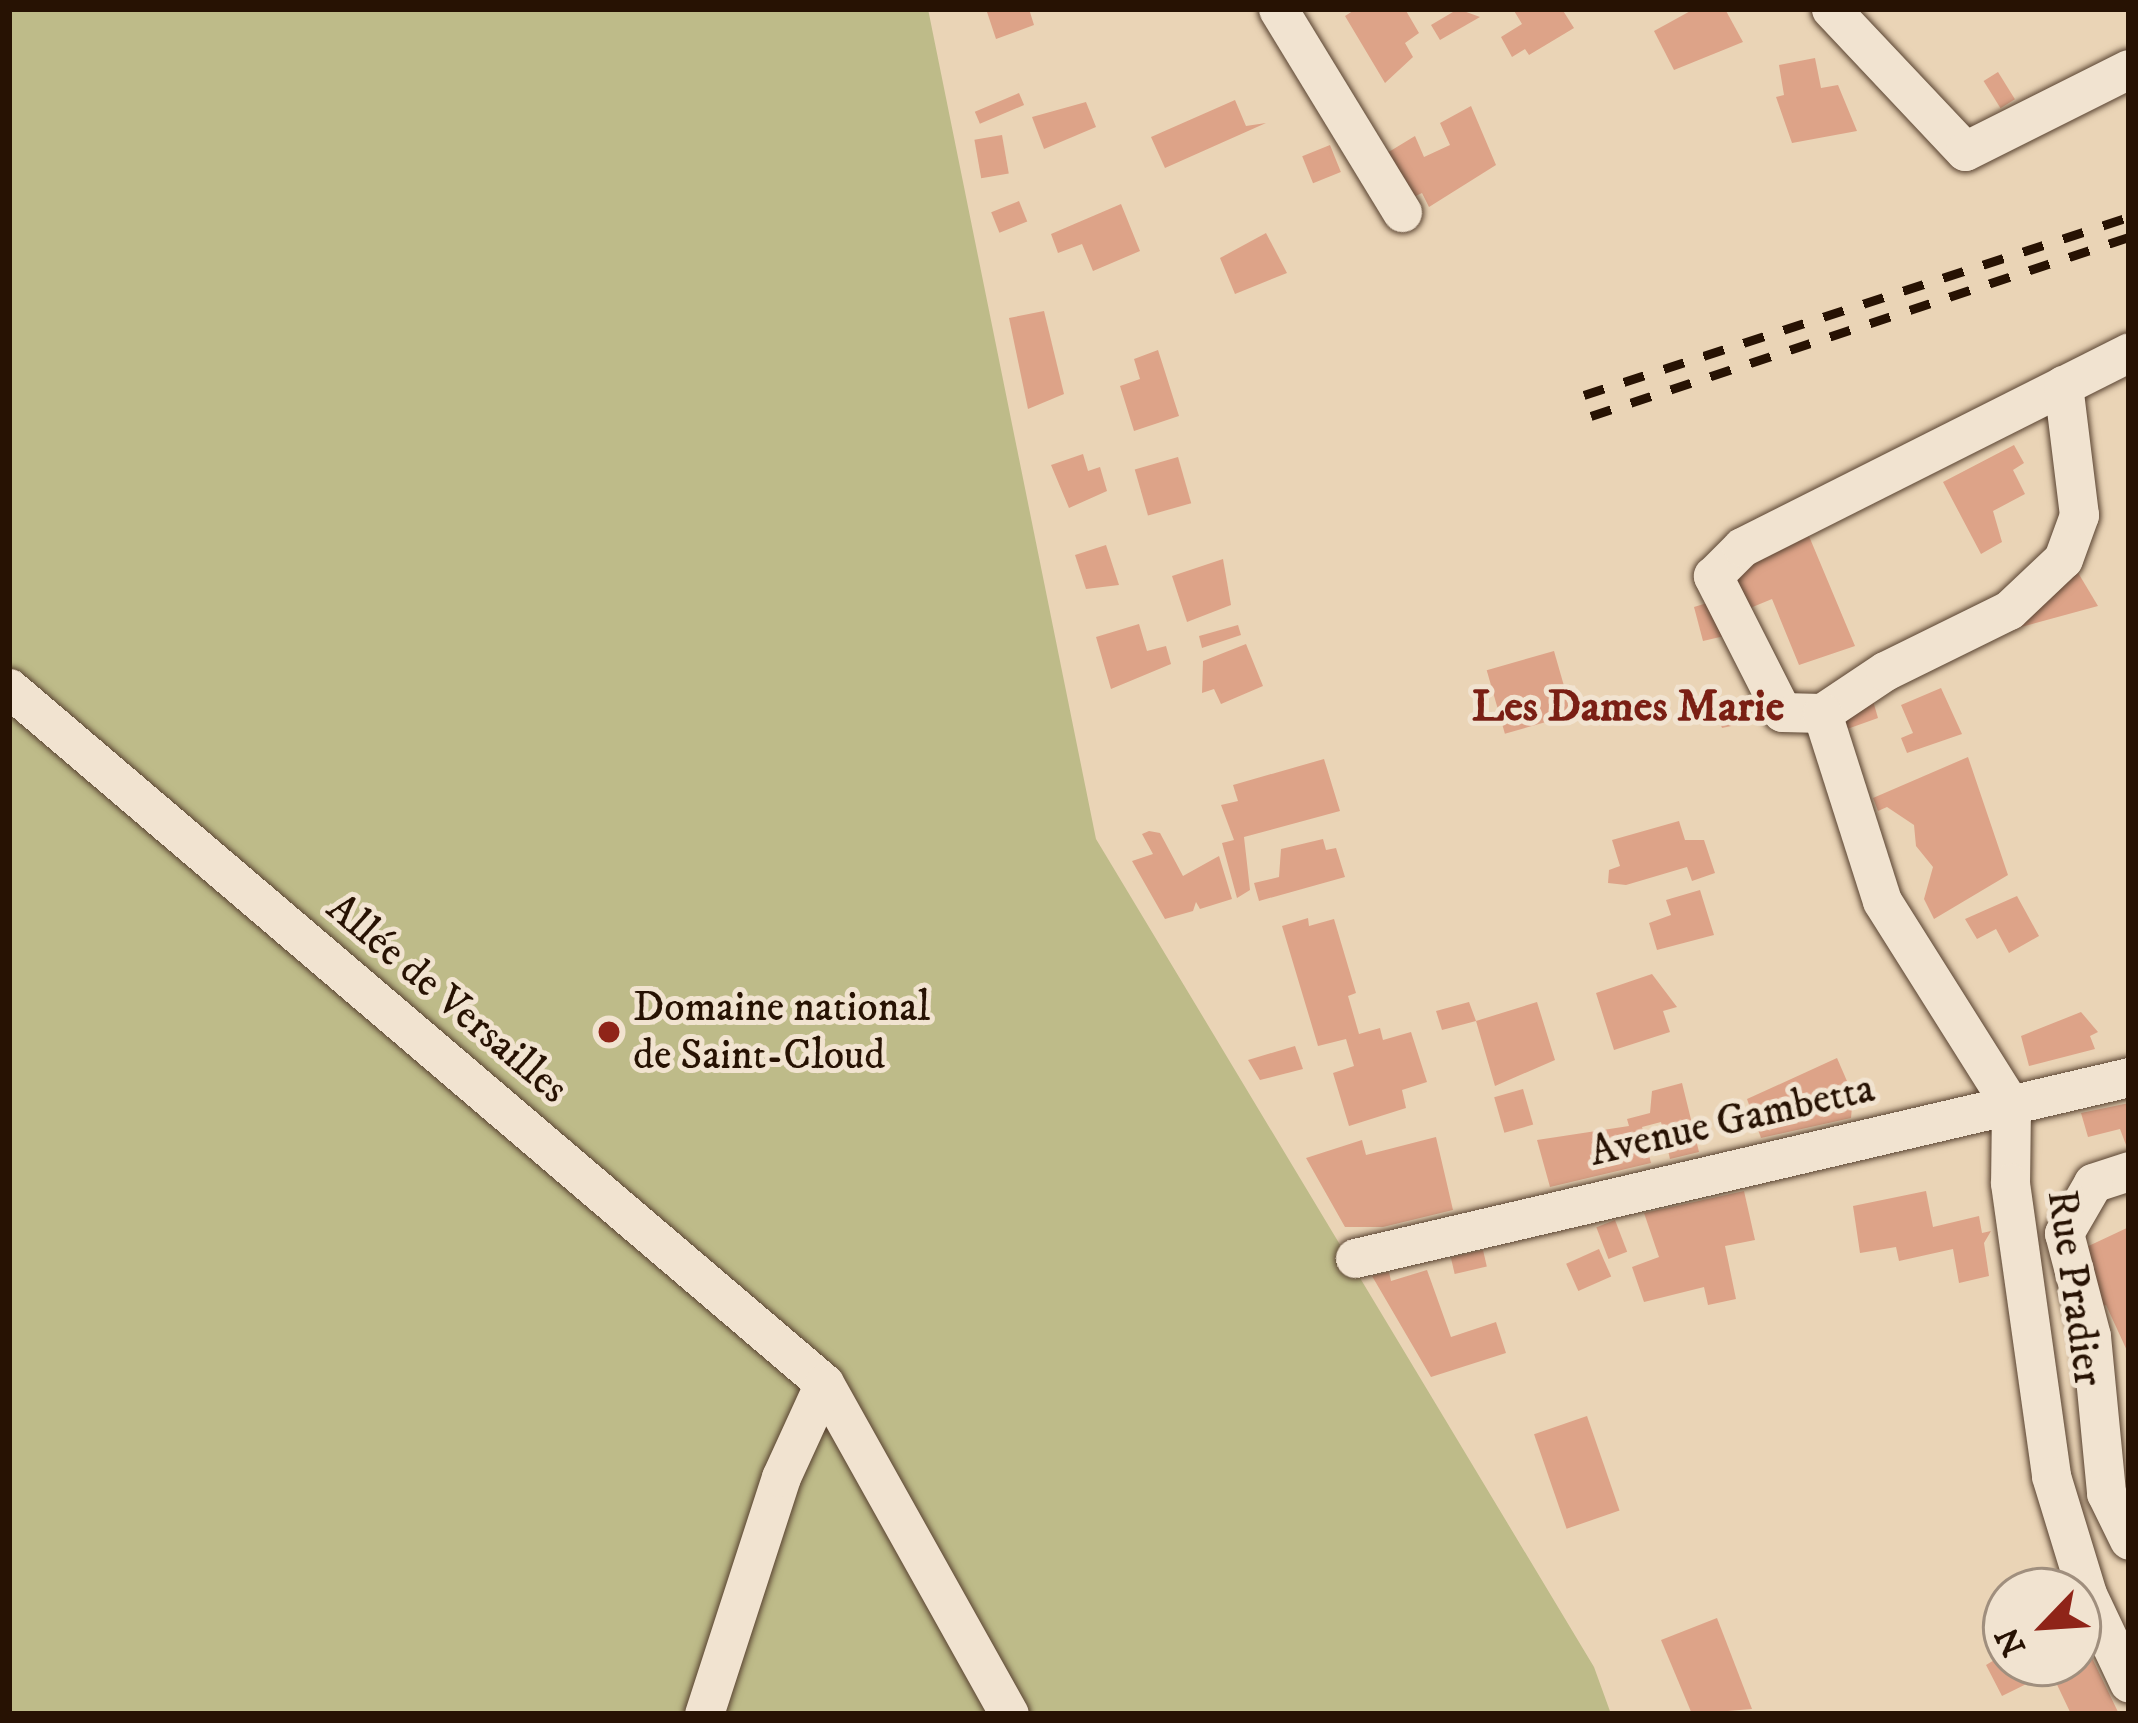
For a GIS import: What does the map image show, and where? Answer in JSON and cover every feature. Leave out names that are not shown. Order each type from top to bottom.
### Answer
[{"type":"street","points":[[1279,9],[1402,212]]},
{"type":"street","points":[[1831,9],[1965,151],[2129,69]]},
{"type":"street","points":[[2063,385],[2079,514],[2063,559],[2009,610],[1886,671],[1822,713],[1782,712],[1712,576],[1742,547],[2063,385],[2129,352]]},
{"type":"street","name":"Allée de Versailles","points":[[9,688],[824,1383]]},
{"type":"street","points":[[1822,713],[1882,902],[2011,1106]]},
{"type":"street","name":"Avenue Gambetta","points":[[1355,1258],[2129,1077]]},
{"type":"street","name":"Rue Pradier","points":[[2011,1106],[2010,1183],[2051,1476],[2087,1594],[2129,1684]]},
{"type":"street","points":[[2122,1173],[2080,1196],[2065,1233],[2091,1336],[2106,1493],[2129,1540]]},
{"type":"street","points":[[704,1714],[781,1477],[824,1383]]},
{"type":"street","points":[[824,1383],[1010,1714]]},
{"type":"shaded area","name":"Domaine national de Saint-Cloud","points":[[9,9],[928,9],[1096,839],[1594,1667],[1611,1714],[9,1714]]},
{"type":"building","points":[[986,9],[1029,9],[1034,25],[996,39]]},
{"type":"building","points":[[1356,9],[1405,9],[1419,33],[1405,43],[1413,57],[1385,83],[1345,16]]},
{"type":"building","points":[[1458,9],[1480,17],[1440,40],[1431,25]]},
{"type":"building","points":[[1513,9],[1562,9],[1574,28],[1529,55],[1525,49],[1512,57],[1501,37],[1522,24]]},
{"type":"building","points":[[1694,9],[1725,9],[1743,42],[1674,70],[1654,31]]},
{"type":"building","points":[[1815,58],[1821,88],[1838,85],[1857,131],[1792,143],[1776,97],[1784,95],[1779,65]]},
{"type":"building","points":[[1998,72],[2015,99],[2001,108],[1984,81]]},
{"type":"building","points":[[1019,93],[1024,105],[980,124],[975,112]]},
{"type":"building","points":[[1235,100],[1246,126],[1266,123],[1165,168],[1151,137]]},
{"type":"building","points":[[1086,102],[1096,127],[1044,149],[1032,117]]},
{"type":"building","points":[[1471,106],[1496,165],[1429,207],[1422,193],[1407,200],[1387,153],[1415,136],[1424,157],[1450,145],[1440,123]]},
{"type":"building","points":[[1002,135],[1009,173],[981,178],[974,140]]},
{"type":"building","points":[[1330,145],[1341,172],[1313,183],[1302,156]]},
{"type":"building","points":[[1019,201],[1027,221],[999,233],[991,212]]},
{"type":"building","points":[[1121,204],[1140,251],[1093,271],[1082,244],[1058,253],[1051,234]]},
{"type":"building","points":[[1266,233],[1287,273],[1235,294],[1220,258]]},
{"type":"building","points":[[1044,311],[1064,394],[1028,409],[1009,318]]},
{"type":"building","points":[[1158,350],[1179,416],[1134,431],[1120,386],[1140,379],[1134,359]]},
{"type":"building","points":[[2014,445],[2024,463],[2013,470],[2025,494],[1993,511],[2002,542],[1981,554],[1943,482]]},
{"type":"building","points":[[1083,454],[1088,471],[1100,467],[1107,491],[1069,508],[1051,465]]},
{"type":"building","points":[[1178,457],[1191,503],[1148,516],[1135,469]]},
{"type":"building","points":[[1806,529],[1855,646],[1799,665],[1772,599],[1743,611],[1726,576]]},
{"type":"building","points":[[1106,545],[1119,585],[1086,589],[1075,555]]},
{"type":"building","points":[[1223,559],[1231,605],[1187,622],[1172,576]]},
{"type":"building","points":[[2071,561],[2098,606],[2006,631]]},
{"type":"building","points":[[1707,603],[1733,634],[1703,641],[1694,607]]},
{"type":"building","points":[[1139,624],[1147,651],[1166,646],[1171,664],[1111,689],[1096,637]]},
{"type":"building","points":[[1238,625],[1241,635],[1202,648],[1199,636]]},
{"type":"building","points":[[1246,644],[1263,686],[1221,704],[1214,689],[1202,693],[1203,661]]},
{"type":"building","points":[[1554,651],[1572,714],[1505,734],[1487,670]]},
{"type":"building","points":[[1941,688],[1962,734],[1907,753],[1901,738],[1913,733],[1901,705]]},
{"type":"building","points":[[1871,694],[1878,718],[1836,733],[1843,709]]},
{"type":"building","points":[[1759,696],[1769,718],[1722,728],[1716,713]]},
{"type":"building","points":[[1968,757],[2008,875],[1934,919],[1924,899],[1933,867],[1916,846],[1914,825],[1887,807],[1878,811],[1873,798]]},
{"type":"building","points":[[1324,759],[1340,811],[1244,837],[1250,890],[1237,898],[1222,843],[1234,840],[1221,805],[1238,801],[1233,785]]},
{"type":"building","points":[[1679,821],[1685,840],[1704,840],[1715,873],[1692,881],[1687,867],[1626,885],[1608,883],[1609,870],[1620,866],[1612,840]]},
{"type":"building","points":[[1160,833],[1183,876],[1219,856],[1232,899],[1200,909],[1196,902],[1193,911],[1165,919],[1132,861],[1153,854],[1142,834]]},
{"type":"building","points":[[1323,839],[1326,850],[1336,848],[1345,877],[1259,901],[1254,883],[1279,877],[1281,849]]},
{"type":"building","points":[[1700,890],[1714,935],[1657,950],[1649,923],[1671,915],[1666,900]]},
{"type":"building","points":[[2017,896],[2039,936],[2009,953],[1996,929],[1977,939],[1965,919]]},
{"type":"building","points":[[1308,918],[1309,926],[1334,919],[1356,993],[1348,996],[1359,1034],[1380,1028],[1383,1040],[1411,1032],[1427,1082],[1402,1090],[1406,1108],[1349,1126],[1333,1073],[1354,1066],[1346,1039],[1318,1046],[1282,926]]},
{"type":"building","points":[[1652,974],[1677,1007],[1663,1011],[1670,1032],[1614,1050],[1596,993]]},
{"type":"building","points":[[1469,1002],[1476,1021],[1442,1030],[1436,1011]]},
{"type":"building","points":[[1537,1002],[1555,1060],[1495,1086],[1476,1021]]},
{"type":"building","points":[[2081,1012],[2098,1032],[2090,1036],[2095,1049],[2029,1066],[2021,1036]]},
{"type":"building","points":[[1295,1046],[1303,1069],[1260,1080],[1248,1060]]},
{"type":"building","points":[[1837,1058],[1853,1095],[1851,1118],[1761,1138],[1747,1099]]},
{"type":"building","points":[[1682,1083],[1699,1152],[1670,1159],[1661,1122],[1642,1127],[1651,1163],[1550,1187],[1537,1140],[1629,1126],[1627,1119],[1650,1113],[1652,1091]]},
{"type":"building","points":[[1523,1089],[1533,1125],[1504,1133],[1494,1097]]},
{"type":"building","points":[[2129,1103],[2129,1153],[2120,1129],[2088,1137],[2081,1113]]},
{"type":"building","points":[[1436,1137],[1453,1210],[1383,1227],[1345,1227],[1306,1158],[1362,1140],[1366,1155]]},
{"type":"building","points":[[1744,1191],[1755,1240],[1725,1246],[1736,1299],[1708,1305],[1704,1287],[1644,1302],[1632,1267],[1659,1257],[1644,1213]]},
{"type":"building","points":[[1926,1191],[1933,1227],[1979,1216],[1982,1233],[1991,1231],[1984,1243],[1989,1276],[1959,1283],[1953,1249],[1899,1261],[1896,1247],[1860,1253],[1853,1206]]},
{"type":"building","points":[[1615,1220],[1627,1252],[1609,1259],[1596,1227]]},
{"type":"building","points":[[2129,1227],[2129,1355],[2106,1305],[2096,1309],[2080,1250]]},
{"type":"building","points":[[1599,1249],[1611,1276],[1578,1291],[1566,1264]]},
{"type":"building","points":[[1483,1250],[1487,1267],[1455,1274],[1451,1257]]},
{"type":"building","points":[[1427,1270],[1451,1337],[1496,1322],[1506,1353],[1431,1377],[1372,1276],[1389,1272],[1391,1281]]},
{"type":"building","points":[[1587,1416],[1620,1511],[1567,1529],[1534,1434]]},
{"type":"building","points":[[1717,1618],[1752,1709],[1692,1714],[1661,1640]]},
{"type":"building","points":[[2102,1679],[2119,1714],[2071,1714],[2058,1687],[2102,1687]]},
{"type":"building","points":[[1997,1687],[2020,1687],[2002,1696]]},
{"type":"railway","points":[[1584,395],[2129,217]]},
{"type":"railway","points":[[1591,416],[2129,237]]},
{"type":"place","name":"Domaine national de Saint-Cloud","points":[[609,1032]]},
{"type":"district","name":"Les Dames Marie","points":[[1628,708]]}]
